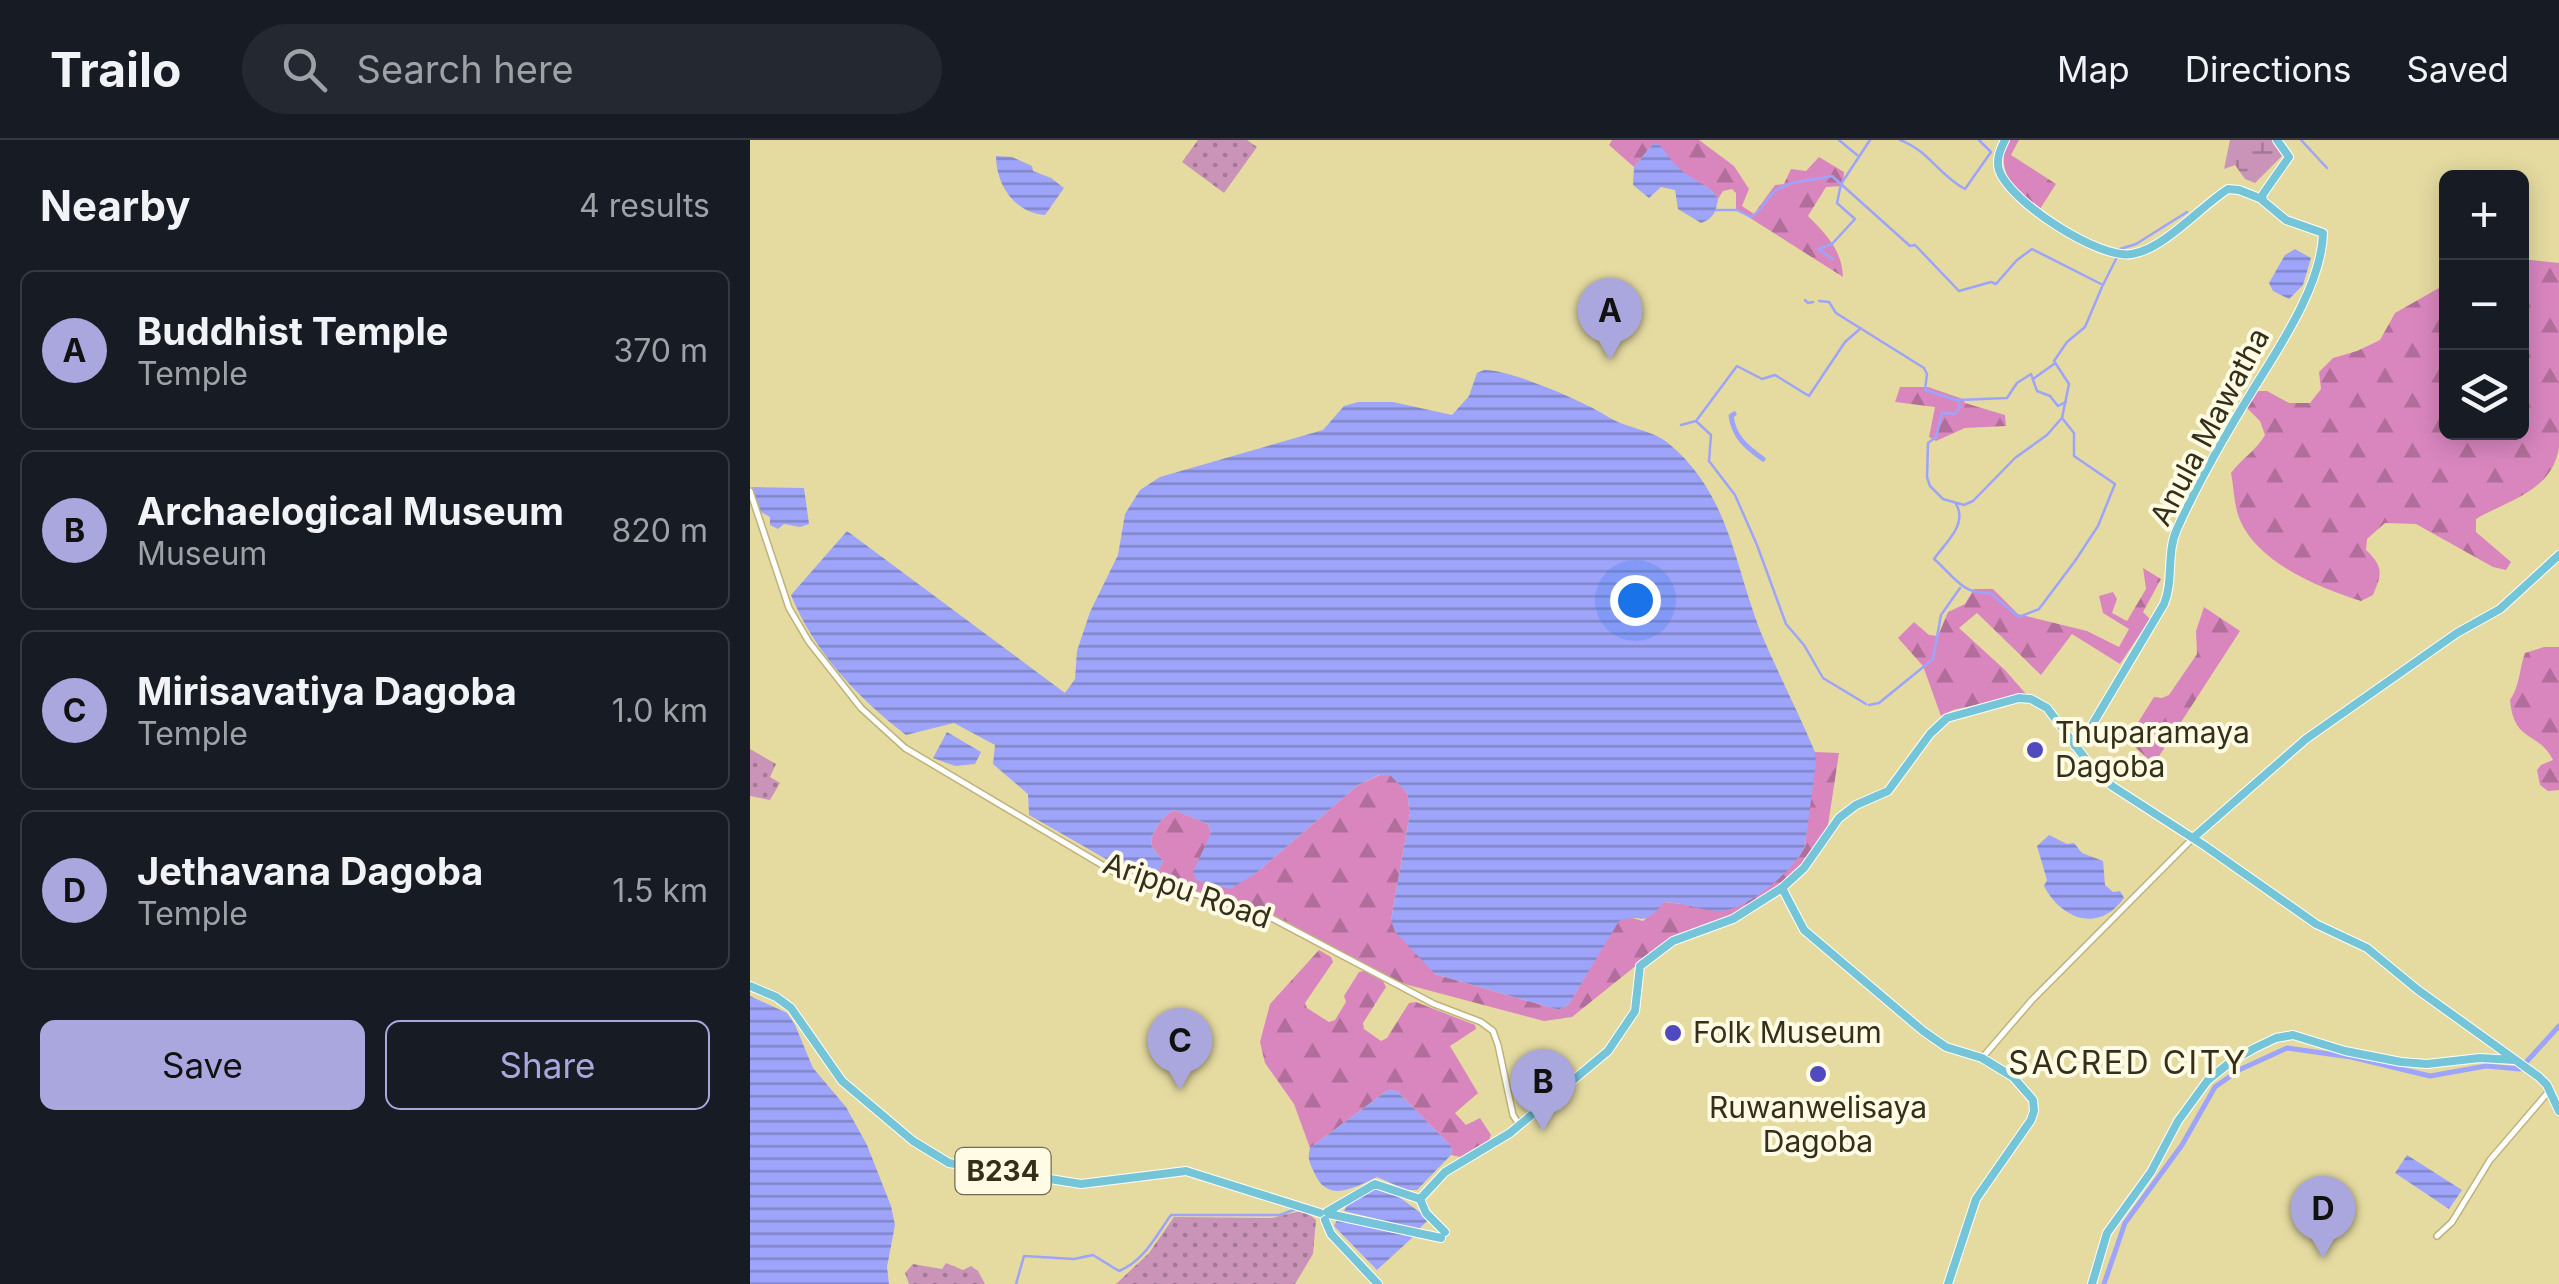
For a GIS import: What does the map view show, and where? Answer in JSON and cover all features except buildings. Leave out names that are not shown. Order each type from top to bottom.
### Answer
[{"type":"main road","points":[[2004,140],[1998,165],[2016,194],[2056,226],[2120,254],[2138,253],[2155,243],[2228,189],[2262,199],[2289,157],[2278,140]]},
{"type":"main road","name":"Anula Mawatha","points":[[2075,746],[2090,730],[2160,611],[2169,590],[2171,547],[2176,531],[2209,466],[2278,350],[2322,256],[2323,233],[2286,220],[2262,199]]},
{"type":"main road","points":[[2193,838],[2337,716],[2500,609],[2559,556]]},
{"type":"main road","points":[[1378,1284],[1331,1234],[1325,1215],[1375,1184],[1420,1199],[1445,1172],[1520,1126],[1599,1060],[1619,1037],[1635,1012],[1640,966],[1673,941],[1733,919],[1782,888],[1804,868],[1839,818],[1856,804],[1888,791],[1930,734],[1947,718],[2019,698],[2032,699],[2047,708],[2106,781],[2316,924],[2366,948],[2533,1072],[2550,1090],[2559,1111]]},
{"type":"main road","points":[[1782,888],[1800,925],[1818,943],[1931,1037],[1953,1050],[1982,1058],[2020,1083],[2033,1100],[2034,1111],[2004,1162],[1979,1194],[1948,1284]]},
{"type":"main road","name":"B234","points":[[750,986],[791,1008],[842,1081],[913,1142],[949,1163],[1082,1184],[1186,1171],[1325,1215],[1440,1234],[1420,1199]]},
{"type":"main road","points":[[2092,1284],[2110,1227],[2151,1172],[2178,1120],[2208,1080],[2240,1056],[2276,1038],[2293,1035],[2401,1062],[2428,1064],[2492,1058],[2517,1061]]},
{"type":"main road","points":[[2492,1058],[2495,1045]]},
{"type":"main road","points":[[2550,1090],[2559,1080]]},
{"type":"main road","points":[[1364,1272],[1368,1284]]},
{"type":"street","name":"Arippu Road","points":[[750,491],[789,608],[809,642],[861,708],[905,748],[1114,872],[1260,912],[1434,1004],[1482,1022],[1493,1031],[1513,1115],[1520,1126]]},
{"type":"street","points":[[1982,1058],[2032,1000],[2193,838]]},
{"type":"street","points":[[2436,1236],[2452,1222],[2490,1160],[2550,1090]]},
{"type":"green space","points":[[1198,140],[1247,140],[1257,147],[1224,193],[1182,162]]},
{"type":"green space","points":[[1612,140],[1699,140],[1734,166],[1749,189],[1742,206],[1754,214],[1775,185],[1784,184],[1791,169],[1806,171],[1819,157],[1844,172],[1843,186],[1826,187],[1808,216],[1836,251],[1843,277],[1736,209],[1736,193],[1732,189],[1723,191],[1718,199],[1653,144],[1634,167],[1609,145]]},
{"type":"green space","points":[[2007,140],[2019,140],[2011,155],[2056,184],[2040,209],[2015,187],[2006,172]]},
{"type":"green space","points":[[2230,140],[2274,140],[2283,155],[2255,183],[2245,179],[2235,165],[2224,169]]},
{"type":"green space","points":[[2529,260],[2559,263],[2559,447],[2555,462],[2539,484],[2476,519],[2476,532],[2511,562],[2506,570],[2493,567],[2416,524],[2385,523],[2367,539],[2366,550],[2376,561],[2379,576],[2373,595],[2361,601],[2309,581],[2261,549],[2240,520],[2231,473],[2265,435],[2260,421],[2246,407],[2258,391],[2267,391],[2289,403],[2310,403],[2321,389],[2319,372],[2333,358],[2380,340],[2395,313],[2439,288],[2439,440],[2529,440]]},
{"type":"green space","points":[[1900,387],[1928,387],[1963,399],[1965,403],[2005,415],[2006,426],[1965,428],[1936,441],[1929,437],[1935,407],[1895,402]]},
{"type":"green space","points":[[2143,568],[2161,579],[2143,612],[2150,619],[2120,664],[2072,634],[2041,675],[1977,613],[1959,628],[2026,694],[1941,716],[1923,666],[1898,638],[1914,622],[1929,635],[1938,636],[1948,612],[1965,604],[1974,589],[1993,589],[2018,614],[2087,631],[2119,647],[2129,629],[2103,613],[2099,596],[2113,592],[2117,599],[2112,613],[2127,621],[2146,589]]},
{"type":"green space","points":[[2204,607],[2240,631],[2154,764],[2127,740],[2154,697],[2169,695],[2197,654],[2196,631]]},
{"type":"green space","points":[[2559,647],[2559,790],[2548,791],[2540,785],[2537,770],[2553,760],[2541,744],[2516,724],[2510,700],[2525,653]]},
{"type":"green space","points":[[750,749],[776,764],[770,777],[780,783],[770,800],[750,796]]},
{"type":"green space","points":[[1815,752],[1839,753],[1828,825],[1806,859],[1777,887],[1733,916],[1668,940],[1572,1017],[1544,1021],[1397,982],[1260,912],[1153,883],[1163,861],[1152,847],[1152,836],[1174,810],[1208,824],[1211,833],[1255,874],[1358,785],[1380,775],[1391,775],[1407,793],[1410,813],[1391,920],[1435,974],[1559,1010],[1569,1004],[1618,921],[1629,917],[1643,921],[1664,902],[1731,909],[1776,881],[1805,847]]},
{"type":"green space","points":[[1319,950],[1333,962],[1305,1003],[1329,1022],[1335,1020],[1346,1002],[1344,996],[1359,972],[1364,971],[1383,981],[1386,987],[1363,1023],[1364,1029],[1381,1041],[1387,1038],[1409,1003],[1416,1002],[1475,1025],[1476,1029],[1450,1046],[1478,1093],[1455,1113],[1466,1125],[1480,1118],[1491,1135],[1489,1140],[1460,1157],[1451,1155],[1452,1147],[1397,1091],[1388,1090],[1310,1148],[1294,1104],[1265,1063],[1260,1042],[1270,1004]]},
{"type":"green space","points":[[1304,1210],[1316,1220],[1313,1254],[1295,1284],[1116,1284],[1149,1253],[1174,1217],[1272,1218]]},
{"type":"green space","points":[[946,1263],[963,1270],[971,1266],[985,1284],[909,1284],[905,1273],[913,1264],[942,1269]]},
{"type":"water","points":[[1653,144],[1658,144],[1677,166],[1718,199],[1708,219],[1701,223],[1678,209],[1675,190],[1661,187],[1649,198],[1633,185],[1634,167]]},
{"type":"water","points":[[996,156],[1012,157],[1032,166],[1033,171],[1064,188],[1045,215],[1025,209],[1009,196],[999,177]]},
{"type":"water","points":[[2295,249],[2311,258],[2303,285],[2289,299],[2273,291],[2269,283],[2285,255]]},
{"type":"water","points":[[1484,370],[1546,387],[1654,435],[1689,463],[1718,508],[1761,633],[1815,752],[1805,846],[1791,866],[1755,897],[1730,909],[1712,911],[1664,902],[1646,918],[1619,921],[1569,1004],[1559,1010],[1435,974],[1395,932],[1391,920],[1410,813],[1407,793],[1391,776],[1379,775],[1358,785],[1255,874],[1230,889],[1196,880],[1193,872],[1211,833],[1208,824],[1174,810],[1152,836],[1152,847],[1163,861],[1156,877],[1113,863],[1029,815],[1028,794],[993,764],[995,745],[954,723],[906,735],[871,706],[825,655],[791,595],[847,531],[1065,693],[1075,679],[1077,651],[1090,612],[1118,555],[1125,514],[1140,490],[1160,477],[1323,430],[1344,406],[1358,402],[1393,402],[1452,415],[1469,396],[1477,373]]},
{"type":"water","points":[[752,487],[804,488],[809,524],[784,524],[778,529],[770,525],[770,517],[761,512]]},
{"type":"water","points":[[947,732],[981,752],[975,764],[955,766],[933,758]]},
{"type":"water","points":[[2049,835],[2067,844],[2074,843],[2082,853],[2103,861],[2105,885],[2113,892],[2120,891],[2124,898],[2114,909],[2092,919],[2081,918],[2052,898],[2044,886],[2047,880],[2037,846]]},
{"type":"water","points":[[750,996],[787,1013],[813,1068],[846,1107],[867,1145],[895,1225],[887,1267],[889,1284],[750,1284]]},
{"type":"water","points":[[1388,1090],[1397,1091],[1452,1147],[1451,1155],[1417,1190],[1407,1190],[1377,1177],[1342,1191],[1326,1188],[1310,1163],[1310,1148]]},
{"type":"water","points":[[2407,1155],[2462,1190],[2449,1209],[2395,1173]]},
{"type":"water","points":[[1376,1185],[1384,1186],[1429,1219],[1419,1229],[1344,1211]]},
{"type":"water","points":[[1337,1220],[1413,1237],[1377,1270],[1334,1226]]},
{"type":"waterway","points":[[1839,140],[1857,155]]},
{"type":"waterway","points":[[1833,259],[1818,249],[1832,244],[1855,219],[1837,203],[1841,184],[1870,140]]},
{"type":"waterway","points":[[1900,140],[1965,189],[1991,152],[1979,140]]},
{"type":"waterway","points":[[2301,140],[2327,168]]},
{"type":"waterway","points":[[1716,210],[1737,210],[1751,217],[1778,189],[1832,176],[1910,246],[1915,245],[1959,291],[1996,284],[2032,249],[2103,285],[2117,257]]},
{"type":"waterway","points":[[2120,249],[2136,244],[2187,212]]},
{"type":"waterway","points":[[1956,504],[1957,526],[1934,559],[1965,587],[1990,593],[2019,617],[2039,609],[2098,526],[2115,484],[2074,456],[2074,433],[2062,418],[2069,384],[2054,361],[2067,342],[2085,327],[2102,287]]},
{"type":"waterway","points":[[1805,300],[1813,302]]},
{"type":"waterway","points":[[1819,301],[1829,302],[1836,313],[1924,368],[1925,390],[1956,400]]},
{"type":"waterway","points":[[1681,425],[1696,421],[1737,366],[1762,379],[1775,375],[1809,396],[1845,342],[1861,328]]},
{"type":"waterway","points":[[2033,379],[2054,364]]},
{"type":"waterway","points":[[2061,419],[1973,501],[1964,505],[1943,499],[1930,486],[1928,443],[1936,437],[1942,413],[1955,414],[1960,407],[1958,400],[2007,398],[2017,383],[2031,374],[2037,391],[2050,396],[2058,406],[2066,402]]},
{"type":"waterway","points":[[1734,414],[1731,416],[1738,436],[1763,459]]},
{"type":"waterway","points":[[1696,421],[1711,435],[1709,461],[1735,495],[1786,624],[1823,678],[1866,704]]},
{"type":"waterway","points":[[1869,705],[1879,703],[1933,659],[1941,615],[1960,588]]},
{"type":"waterway","points":[[2104,1284],[2125,1223],[2182,1145],[2215,1087],[2239,1070],[2287,1048],[2351,1057],[2430,1076],[2486,1066],[2520,1069],[2559,1026]]},
{"type":"waterway","points":[[1016,1284],[1024,1256],[1074,1259],[1093,1255],[1119,1271],[1128,1267],[1171,1215],[1280,1215],[1296,1209]]},
{"type":"place","name":"Buddhist Temple","points":[[1610,360]]},
{"type":"place","name":"Thuparamaya Dagoba","points":[[2035,750]]},
{"type":"place","name":"Folk Museum","points":[[1673,1033]]},
{"type":"place","name":"Ruwanwelisaya Dagoba","points":[[1818,1074]]},
{"type":"place","name":"Mirisavatiya Dagoba","points":[[1180,1090]]},
{"type":"place","name":"Archaelogical Museum","points":[[1543,1131]]},
{"type":"place","name":"Jethavana Dagoba","points":[[2323,1258]]},
{"type":"district","name":"SACRED CITY","points":[[2128,1063]]}]
